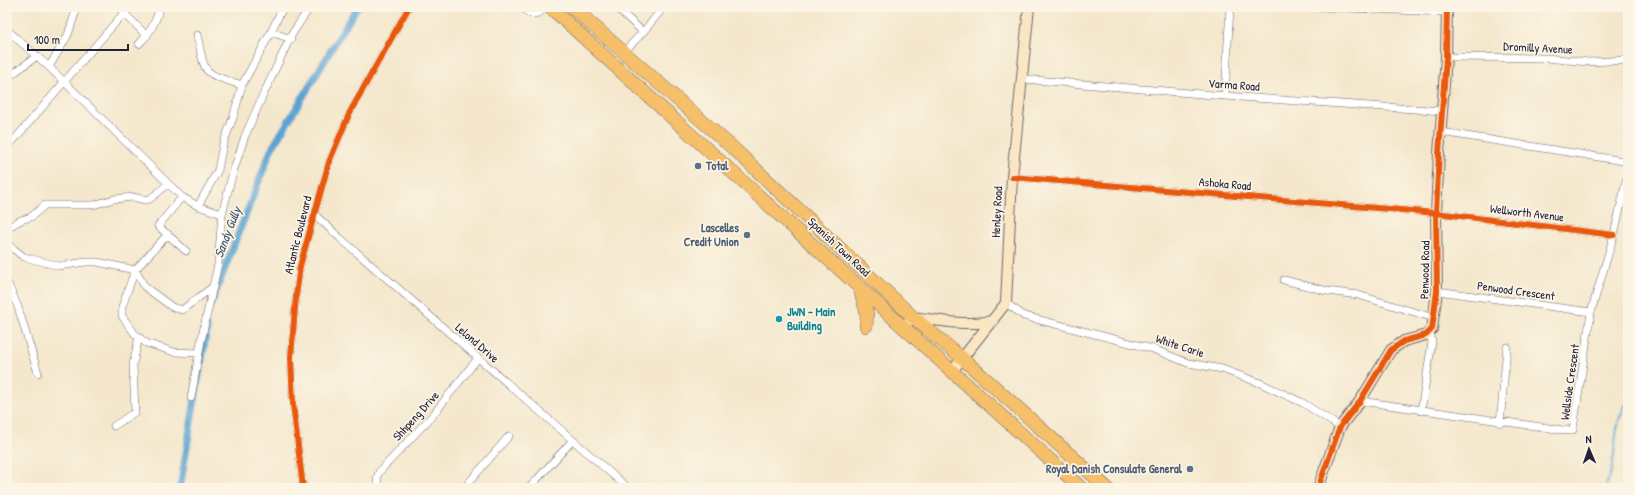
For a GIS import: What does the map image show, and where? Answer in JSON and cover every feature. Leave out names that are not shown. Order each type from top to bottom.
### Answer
[{"type":"highway","name":"Spanish Town Road","points":[[550,7],[1081,488]]},
{"type":"highway","name":"Spanish Town Road","points":[[572,7],[734,150],[913,317],[962,358],[1107,488]]},
{"type":"highway","points":[[722,163],[734,150]]},
{"type":"highway","points":[[860,287],[867,314],[866,326]]},
{"type":"highway","points":[[1048,436],[1047,443],[1090,488]]},
{"type":"street","points":[[49,67],[68,35],[77,7]]},
{"type":"street","points":[[7,148],[65,83],[129,7]]},
{"type":"street","points":[[139,44],[147,36],[157,19],[160,7]]},
{"type":"street","points":[[198,206],[218,170],[223,144],[233,118],[242,85],[283,7]]},
{"type":"street","name":"Atlantic Boulevard","points":[[303,488],[293,404],[291,357],[300,266],[313,213],[329,162],[350,112],[409,7]]},
{"type":"street","points":[[520,7],[530,14],[539,13],[546,7]]},
{"type":"street","points":[[616,7],[643,32]]},
{"type":"street","points":[[623,53],[664,7]]},
{"type":"street","name":"Henley Road","points":[[1006,303],[1012,178],[1029,7]]},
{"type":"street","points":[[1224,96],[1230,7]]},
{"type":"street","points":[[1320,7],[1447,9]]},
{"type":"street","points":[[191,398],[218,264],[222,214],[233,172],[245,136],[264,93],[291,39],[292,34],[307,8]]},
{"type":"street","name":"Penwood Road","points":[[1430,333],[1434,318],[1437,291],[1436,213],[1438,153],[1443,111],[1447,9]]},
{"type":"street","points":[[124,13],[147,36]]},
{"type":"street","points":[[7,30],[49,67],[182,197],[198,206],[222,214]]},
{"type":"street","points":[[271,32],[291,39]]},
{"type":"street","points":[[197,35],[205,70],[211,76],[242,85]]},
{"type":"street","points":[[7,78],[37,56]]},
{"type":"street","name":"Dromilly Avenue","points":[[1446,57],[1545,58],[1588,62],[1628,60]]},
{"type":"street","name":"Varma Road","points":[[1023,79],[1224,96],[1443,111]]},
{"type":"street","points":[[1441,132],[1624,161],[1628,167]]},
{"type":"street","name":"Wellside Crescent","points":[[1360,401],[1500,423],[1570,431],[1573,430],[1591,312],[1614,235],[1628,173]]},
{"type":"street","name":"Ashoka Road","points":[[1012,178],[1436,213]]},
{"type":"street","points":[[7,228],[21,220],[31,217],[45,205],[93,205],[114,199],[133,197],[145,200],[150,199],[168,184]]},
{"type":"street","points":[[182,197],[158,226],[186,251]]},
{"type":"street","name":"Lelond Drive","points":[[313,213],[572,441],[628,488]]},
{"type":"street","name":"Wellworth Avenue","points":[[1436,213],[1614,235]]},
{"type":"street","points":[[168,234],[135,270],[122,307],[122,316],[139,337],[146,343],[174,352],[199,353]]},
{"type":"street","points":[[7,244],[24,256],[59,266],[97,262],[135,270],[145,287],[172,307],[182,310],[214,286]]},
{"type":"street","points":[[1284,280],[1327,291],[1358,295],[1434,318]]},
{"type":"street","points":[[7,282],[18,307],[38,373]]},
{"type":"street","name":"Penwood Crescent","points":[[1437,291],[1591,312]]},
{"type":"street","points":[[952,371],[1006,303]]},
{"type":"street","name":"White Carie","points":[[1006,303],[1024,316],[1153,349],[1188,363],[1222,369],[1260,383],[1303,403],[1340,427]]},
{"type":"street","points":[[903,327],[913,317],[960,324],[977,324],[993,321]]},
{"type":"street","points":[[1318,488],[1340,427],[1360,401],[1391,350],[1404,341],[1430,333],[1432,342],[1421,411]]},
{"type":"street","points":[[114,426],[135,412],[133,364],[139,337]]},
{"type":"street","points":[[1500,423],[1507,347]]},
{"type":"street","name":"Shhpeng Drive","points":[[379,488],[377,478],[379,472],[433,416],[478,358]]},
{"type":"street","points":[[464,488],[510,436]]},
{"type":"street","points":[[529,488],[572,441]]},
{"type":"waterway","name":"Sandy Gully","points":[[211,304],[271,150],[357,7]]},
{"type":"waterway","name":"Sandy Gully","points":[[180,488],[207,328]]},
{"type":"waterway","points":[[1605,488],[1610,477],[1618,422],[1628,401]]},
{"type":"cycle path","points":[[303,488],[293,404],[291,357],[300,266],[329,162],[350,112],[409,7]]},
{"type":"cycle path","points":[[1318,488],[1340,427],[1360,401],[1391,350],[1404,341],[1426,335],[1432,329],[1437,291],[1436,213],[1446,57],[1447,7]]},
{"type":"cycle path","points":[[1012,177],[1436,213],[1614,235]]},
{"type":"place","name":"Total","points":[[698,166]]},
{"type":"place","name":"Lascelles Credit Union","points":[[747,235]]},
{"type":"place","name":"JWN - Main Building","points":[[779,319]]},
{"type":"place","name":"Royal Danish Consulate General","points":[[1190,469]]}]
